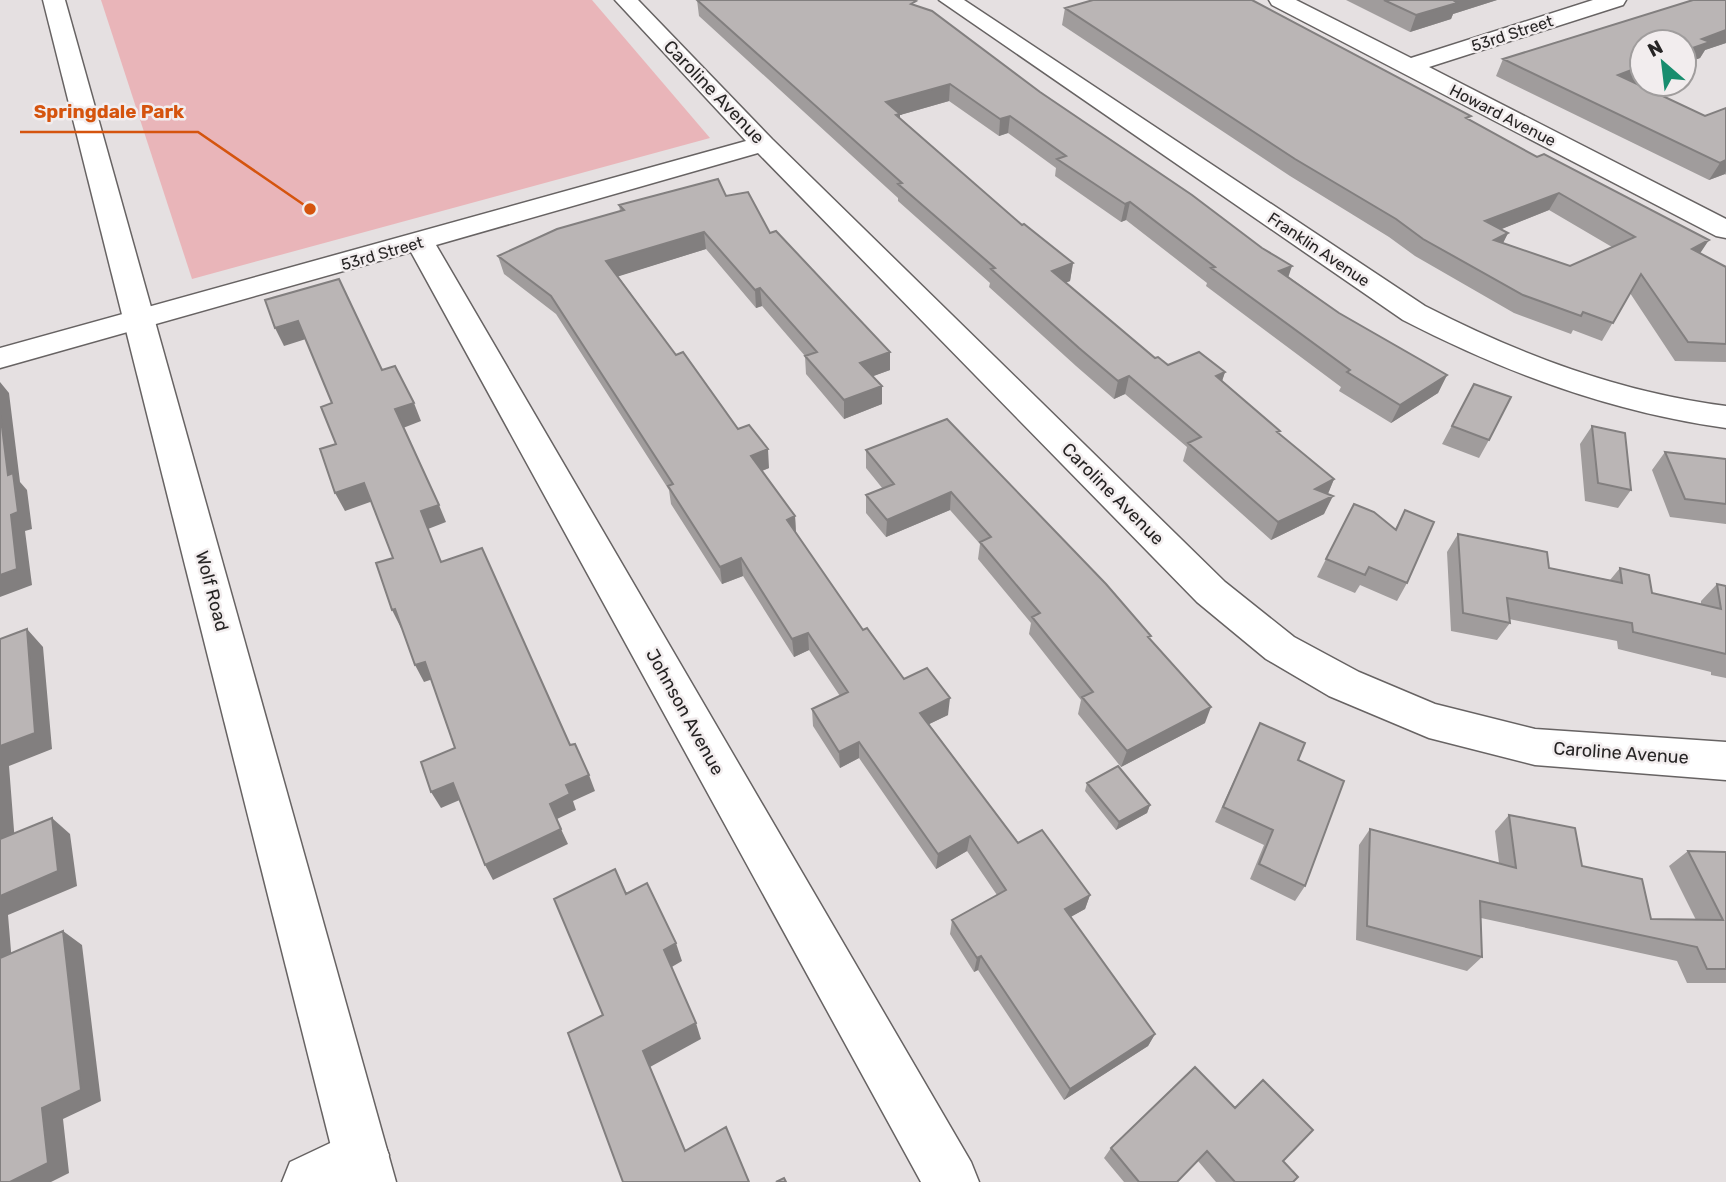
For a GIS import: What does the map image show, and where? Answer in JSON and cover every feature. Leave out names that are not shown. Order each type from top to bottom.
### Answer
[{"type":"street","name":"Wolf Road","points":[[54,0],[365,1168]]},
{"type":"street","name":"Caroline Avenue","points":[[626,0],[763,144],[1211,592],[1280,648],[1344,684],[1429,720],[1535,747],[1726,761]]},
{"type":"street","name":"Franklin Avenue","points":[[950,0],[1414,313],[1465,341],[1530,368],[1607,393],[1688,413],[1726,417]]},
{"type":"street","name":"Howard Avenue","points":[[1280,0],[1726,230]]},
{"type":"street","name":"53rd Street","points":[[1409,66],[1615,0]]},
{"type":"street","name":"53rd Street","points":[[0,358],[763,144]]},
{"type":"street","name":"Johnson Avenue","points":[[420,242],[951,1182]]},
{"type":"street","points":[[310,1182],[365,1168]]},
{"type":"shaded area","points":[[101,0],[592,0],[710,138],[192,279]]},
{"type":"building","points":[[697,0],[916,1],[911,4],[932,11],[1040,92],[1192,195],[1262,248],[1292,266],[1279,271],[1339,313],[1447,375],[1400,405],[1347,372],[1350,370],[1211,268],[1215,267],[1130,202],[1125,204],[1057,159],[1066,156],[1010,116],[1000,119],[950,84],[886,102],[900,114],[896,115],[1022,225],[1073,263],[1052,271],[1155,358],[1158,357],[1168,365],[1199,352],[1225,372],[1216,376],[1334,479],[1315,489],[1333,496],[1278,522],[1188,443],[1201,437],[1129,376],[1118,381],[1079,348],[991,269],[995,268],[898,184],[902,183]]},
{"type":"building","points":[[1093,0],[1252,0],[1471,116],[1466,118],[1537,157],[1544,154],[1709,240],[1692,249],[1726,267],[1726,344],[1688,342],[1641,274],[1613,323],[1583,312],[1581,316],[1523,295],[1423,239],[1396,219],[1295,159],[1065,8]],"holes":[[[1559,193],[1635,237],[1570,266],[1494,240],[1508,233],[1485,221]]]},
{"type":"building","points":[[1384,0],[1453,0],[1457,3],[1416,15]]},
{"type":"building","points":[[1693,0],[1726,0],[1726,30],[1702,39],[1710,42],[1698,46],[1698,28],[1628,28],[1628,71],[1618,75],[1628,80],[1628,98],[1667,98],[1705,116],[1726,108],[1726,160],[1720,163],[1503,59]]},
{"type":"building","points":[[718,179],[726,196],[748,192],[770,233],[776,231],[890,352],[860,363],[882,386],[844,400],[805,356],[817,352],[760,288],[755,290],[704,232],[606,261],[676,355],[683,352],[738,429],[749,425],[768,449],[751,456],[795,516],[787,520],[863,630],[867,628],[904,679],[927,668],[950,698],[920,713],[1018,843],[1042,830],[1090,895],[1065,909],[1155,1034],[1070,1089],[981,956],[977,958],[952,920],[1006,890],[970,836],[938,854],[859,742],[839,752],[812,709],[848,692],[808,633],[792,639],[741,558],[720,567],[668,486],[673,484],[551,296],[498,256],[557,229],[624,210],[619,205]]},
{"type":"building","points":[[339,279],[382,370],[395,366],[414,403],[395,409],[439,505],[421,511],[441,562],[482,548],[570,745],[575,744],[589,775],[566,785],[570,794],[550,804],[561,829],[485,865],[453,783],[431,792],[421,762],[455,748],[425,662],[415,665],[395,609],[392,610],[376,563],[393,558],[364,483],[335,493],[320,449],[336,444],[321,407],[332,403],[298,321],[275,328],[265,300]]},
{"type":"building","points":[[1474,384],[1511,397],[1489,440],[1452,426]]},
{"type":"building","points":[[0,411],[8,475],[13,473],[18,512],[11,515],[17,569],[0,575]]},
{"type":"building","points":[[947,419],[1106,584],[1151,636],[1148,637],[1211,707],[1127,751],[1082,697],[1093,692],[1032,617],[1040,613],[980,542],[991,537],[951,492],[887,520],[866,495],[894,484],[866,450]]},
{"type":"building","points":[[1592,426],[1625,433],[1631,490],[1598,483]]},
{"type":"building","points":[[1665,452],[1726,459],[1726,504],[1685,499]]},
{"type":"building","points":[[1354,504],[1374,512],[1396,530],[1405,510],[1434,522],[1407,583],[1369,567],[1365,575],[1326,559]]},
{"type":"building","points":[[1458,534],[1547,552],[1549,568],[1622,583],[1620,568],[1649,575],[1652,593],[1721,609],[1717,584],[1726,586],[1726,654],[1633,632],[1632,623],[1507,598],[1510,623],[1463,613]]},
{"type":"building","points":[[27,629],[35,733],[0,746],[0,639]]},
{"type":"building","points":[[1260,723],[1305,743],[1298,760],[1344,781],[1305,886],[1259,864],[1273,830],[1223,807]]},
{"type":"building","points":[[1118,766],[1150,805],[1119,822],[1087,783]]},
{"type":"building","points":[[1509,815],[1575,828],[1582,866],[1642,879],[1651,919],[1723,920],[1688,851],[1726,852],[1726,969],[1707,969],[1697,947],[1480,901],[1482,957],[1367,926],[1370,829],[1516,868]]},
{"type":"building","points":[[52,818],[58,871],[0,896],[0,839]]},
{"type":"building","points":[[615,869],[626,894],[647,883],[676,943],[664,950],[696,1023],[643,1051],[685,1151],[726,1127],[749,1182],[623,1182],[568,1033],[603,1015],[554,899]]},
{"type":"building","points":[[63,931],[81,1090],[42,1108],[48,1163],[10,1182],[0,1182],[0,958]]},
{"type":"building","points":[[1195,1067],[1235,1108],[1263,1080],[1313,1130],[1283,1161],[1298,1177],[1293,1182],[1235,1182],[1207,1151],[1177,1182],[1139,1182],[1111,1148]]},
{"type":"place","name":"Springdale Park","points":[[310,209]]}]
